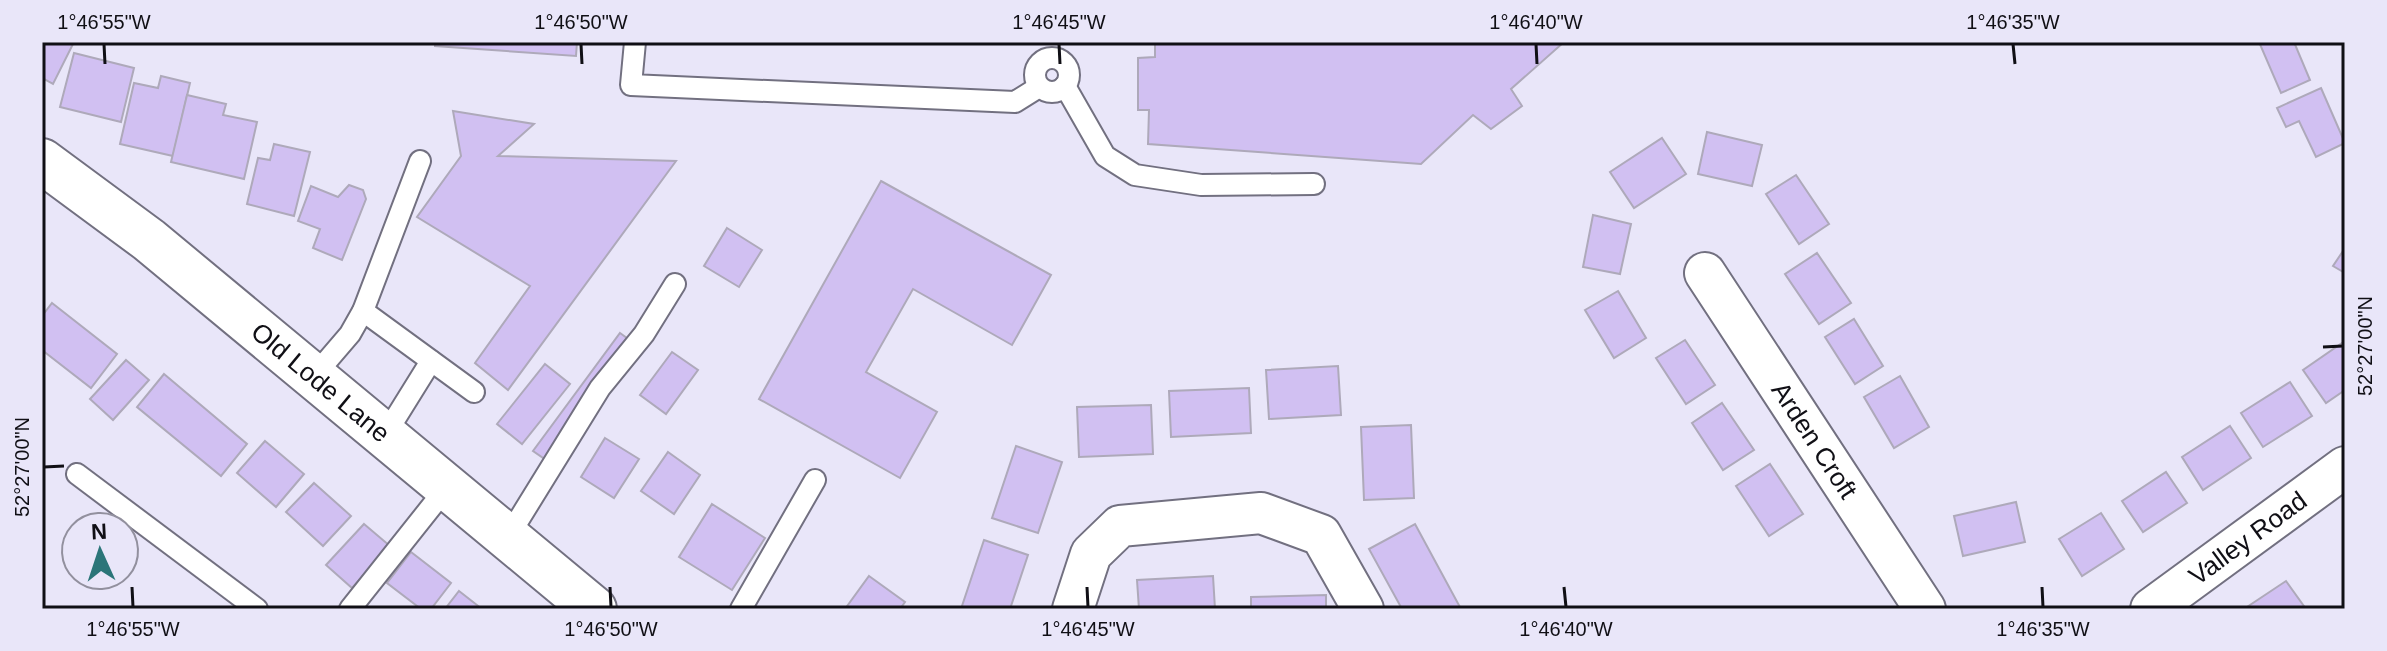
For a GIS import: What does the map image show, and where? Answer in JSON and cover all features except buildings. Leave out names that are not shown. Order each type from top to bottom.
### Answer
[{"type":"street","name":"Old Lode Lane","points":[[42,161],[149,240],[594,609]]},
{"type":"street","name":"Arden Croft","points":[[1705,273],[1925,609]]},
{"type":"street","name":"Valley Road","points":[[2151,609],[2342,478]]},
{"type":"street","points":[[1073,609],[1091,554],[1120,526],[1261,513],[1321,535],[1363,609]]},
{"type":"lane","points":[[635,42],[631,85],[1015,102],[1039,87]]},
{"type":"lane","points":[[1065,86],[1056,92],[1039,87],[1034,77],[1037,65],[1050,50],[1068,70],[1065,86],[1105,156],[1135,175],[1201,185],[1314,184]]},
{"type":"lane","points":[[314,376],[350,334],[363,311],[420,161]]},
{"type":"lane","points":[[508,537],[600,388],[644,334],[675,284]]},
{"type":"lane","points":[[363,311],[474,392]]},
{"type":"lane","points":[[385,435],[431,361]]},
{"type":"lane","points":[[77,474],[257,609]]},
{"type":"lane","points":[[741,609],[815,480]]},
{"type":"lane","points":[[350,609],[447,487]]}]
